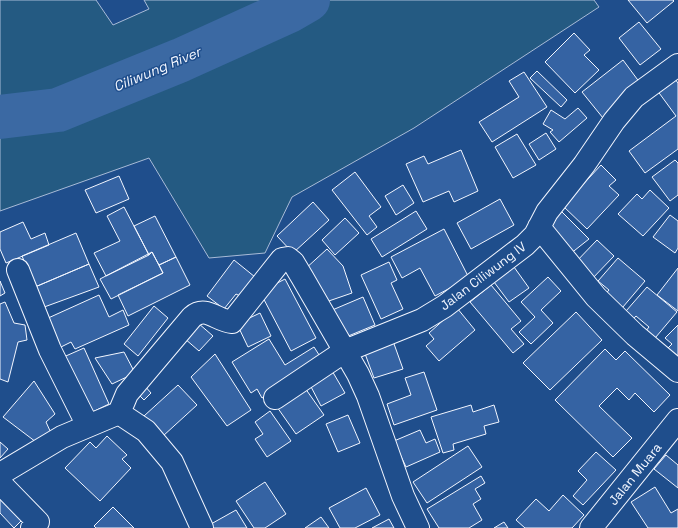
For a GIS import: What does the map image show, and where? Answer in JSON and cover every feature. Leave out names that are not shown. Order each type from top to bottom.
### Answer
[{"type":"street","name":"Jalan Ciliwung IV","points":[[276,398],[345,351],[422,320],[445,306],[525,245],[539,228],[547,212],[584,166],[614,121],[634,97],[678,65]]},
{"type":"street","points":[[539,228],[596,297],[635,335],[678,371]]},
{"type":"street","points":[[0,474],[62,437],[119,413],[127,394],[192,317],[197,313],[204,312],[230,323],[233,322],[273,270],[285,258],[288,258],[293,262],[345,351],[368,396],[403,496],[418,528]]},
{"type":"street","points":[[18,270],[50,350],[88,426]]},
{"type":"street","points":[[119,413],[146,431],[172,462],[202,528]]},
{"type":"street","name":"Jalan Muara","points":[[591,528],[678,420]]},
{"type":"street","points":[[0,483],[38,522],[32,528]]},
{"type":"shaded area","points":[[0,0],[96,0],[113,25],[149,9],[144,0],[594,0],[599,7],[414,128],[292,197],[265,253],[209,258],[149,158],[0,211]]},
{"type":"building","points":[[628,0],[673,0],[674,1],[647,23]]},
{"type":"building","points":[[639,22],[661,49],[640,65],[619,38]]},
{"type":"building","points":[[574,33],[590,50],[584,55],[599,70],[575,93],[545,62]]},
{"type":"building","points":[[623,60],[643,87],[603,118],[582,92]]},
{"type":"building","points":[[537,71],[567,100],[561,107],[530,78]]},
{"type":"building","points":[[524,72],[547,107],[492,142],[479,122],[519,97],[509,81]]},
{"type":"building","points":[[671,74],[678,83],[678,149],[645,173],[629,151],[676,116],[654,86]]},
{"type":"building","points":[[578,108],[587,118],[559,142],[550,132],[553,130],[543,124],[551,110],[565,119]]},
{"type":"building","points":[[546,133],[556,149],[539,160],[529,144]]},
{"type":"building","points":[[517,134],[536,165],[513,178],[495,147]]},
{"type":"building","points":[[461,150],[478,191],[454,202],[449,191],[423,202],[406,164],[424,156],[428,164]]},
{"type":"building","points":[[675,160],[678,163],[678,195],[670,201],[652,177]]},
{"type":"building","points":[[601,165],[616,180],[609,186],[619,195],[587,229],[563,206]]},
{"type":"building","points":[[355,172],[381,207],[369,216],[377,227],[367,235],[332,190]]},
{"type":"building","points":[[119,176],[129,199],[96,213],[85,190]]},
{"type":"building","points":[[403,185],[414,203],[396,215],[385,196]]},
{"type":"building","points":[[650,190],[669,208],[643,236],[618,214],[637,194],[642,199]]},
{"type":"building","points":[[500,199],[514,225],[471,249],[457,223]]},
{"type":"building","points":[[313,202],[329,220],[293,253],[277,236]]},
{"type":"building","points":[[124,207],[149,255],[106,276],[94,253],[120,241],[107,216]]},
{"type":"building","points":[[557,207],[589,239],[565,258],[542,223]]},
{"type":"building","points":[[416,211],[427,229],[382,257],[371,239]]},
{"type":"building","points":[[670,215],[678,221],[678,248],[675,253],[653,237]]},
{"type":"building","points":[[155,216],[176,257],[159,265],[152,252],[149,255],[134,226]]},
{"type":"building","points":[[345,218],[359,233],[335,255],[322,240]]},
{"type":"building","points":[[23,222],[31,239],[45,233],[49,245],[6,263],[0,249],[0,232]]},
{"type":"building","points":[[444,229],[469,278],[435,296],[420,268],[402,278],[391,257]]},
{"type":"building","points":[[76,233],[89,264],[35,287],[22,256]]},
{"type":"building","points":[[597,240],[614,256],[590,281],[573,265]]},
{"type":"building","points":[[327,249],[343,266],[352,293],[320,304],[304,270]]},
{"type":"building","points":[[152,252],[163,273],[111,299],[100,279]]},
{"type":"building","points":[[176,257],[190,285],[128,316],[118,295],[163,273],[159,265]]},
{"type":"building","points":[[618,258],[645,281],[617,314],[600,300],[609,290],[598,281]]},
{"type":"building","points":[[234,260],[255,277],[240,296],[236,294],[224,309],[207,296]]},
{"type":"building","points":[[389,262],[397,280],[391,283],[403,309],[381,319],[361,275]]},
{"type":"building","points":[[89,264],[99,287],[36,310],[28,290]]},
{"type":"building","points":[[514,267],[529,288],[509,302],[494,282]]},
{"type":"building","points":[[678,268],[678,311],[657,295]]},
{"type":"building","points":[[548,277],[561,291],[541,310],[553,323],[531,344],[519,332],[535,317],[521,302]]},
{"type":"building","points":[[285,279],[316,338],[291,351],[260,292]]},
{"type":"building","points":[[0,281],[5,293],[0,296]]},
{"type":"building","points":[[491,285],[521,321],[511,329],[524,344],[513,353],[470,302]]},
{"type":"building","points":[[647,287],[677,312],[650,344],[641,337],[649,327],[636,316],[627,326],[619,319]]},
{"type":"building","points":[[99,295],[109,317],[123,310],[129,325],[75,349],[71,342],[59,348],[46,319]]},
{"type":"building","points":[[363,297],[375,325],[341,339],[330,311]]},
{"type":"building","points":[[5,302],[14,323],[25,325],[27,340],[18,342],[8,382],[0,379],[0,304]]},
{"type":"building","points":[[154,306],[168,318],[138,356],[124,344]]},
{"type":"building","points":[[457,308],[475,330],[439,361],[426,346],[434,339],[429,333]]},
{"type":"building","points":[[576,312],[602,340],[550,390],[523,363]]},
{"type":"building","points":[[260,313],[271,336],[248,347],[237,324]]},
{"type":"building","points":[[198,323],[213,336],[199,351],[184,338]]},
{"type":"building","points":[[678,325],[678,361],[666,350],[672,344],[665,338]]},
{"type":"building","points":[[269,339],[285,365],[314,347],[323,361],[262,398],[257,389],[251,393],[232,362]]},
{"type":"building","points":[[393,341],[403,369],[374,378],[364,351]]},
{"type":"building","points":[[84,348],[109,404],[84,416],[59,359]]},
{"type":"building","points":[[605,349],[616,360],[625,351],[670,395],[654,412],[635,393],[629,400],[617,388],[599,406],[632,438],[613,457],[555,400]]},
{"type":"building","points":[[124,352],[135,373],[112,384],[95,358]]},
{"type":"building","points":[[215,354],[251,410],[227,426],[191,377]]},
{"type":"building","points":[[331,369],[345,393],[321,406],[308,381]]},
{"type":"building","points":[[424,372],[437,410],[394,425],[387,404],[411,395],[405,378]]},
{"type":"building","points":[[34,381],[55,414],[46,422],[51,433],[36,442],[3,417]]},
{"type":"building","points":[[144,385],[151,393],[144,400],[137,393]]},
{"type":"building","points":[[178,385],[197,405],[163,436],[144,416]]},
{"type":"building","points":[[305,388],[324,415],[296,434],[277,407]]},
{"type":"building","points":[[471,405],[473,412],[494,405],[499,422],[484,426],[486,434],[453,444],[454,450],[443,453],[431,417]]},
{"type":"building","points":[[270,411],[291,441],[267,457],[255,439],[263,434],[255,422]]},
{"type":"building","points":[[348,415],[360,443],[338,452],[326,424]]},
{"type":"building","points":[[420,430],[426,443],[435,439],[440,452],[406,467],[394,441]]},
{"type":"building","points":[[107,436],[127,455],[122,459],[131,468],[100,501],[65,468],[90,442],[96,448]]},
{"type":"building","points":[[0,442],[8,449],[0,458]]},
{"type":"building","points":[[468,446],[482,467],[427,503],[413,482]]},
{"type":"building","points":[[596,452],[616,470],[583,505],[573,496],[587,480],[578,471]]},
{"type":"building","points":[[666,455],[678,465],[678,488],[654,469]]},
{"type":"building","points":[[481,476],[485,483],[475,489],[481,499],[473,504],[482,520],[469,528],[439,528],[427,509]]},
{"type":"building","points":[[265,482],[286,514],[265,528],[254,528],[236,501]]},
{"type":"building","points":[[655,487],[671,513],[678,509],[678,528],[648,528],[631,502]]},
{"type":"building","points":[[366,488],[380,515],[355,528],[340,528],[329,508]]},
{"type":"building","points":[[0,490],[26,516],[14,528],[0,513]]},
{"type":"building","points":[[563,495],[584,515],[572,528],[525,528],[516,520],[536,499],[549,511]]},
{"type":"building","points":[[113,507],[134,528],[96,528],[94,526]]},
{"type":"building","points":[[236,510],[247,528],[213,528],[211,524]]},
{"type":"building","points":[[321,517],[329,528],[305,528]]},
{"type":"building","points":[[389,519],[394,528],[372,528]]},
{"type":"building","points":[[504,522],[508,528],[494,528]]},
{"type":"waterway","name":"Ciliwung River","points":[[0,117],[58,110],[181,60],[289,11],[308,0]]}]
